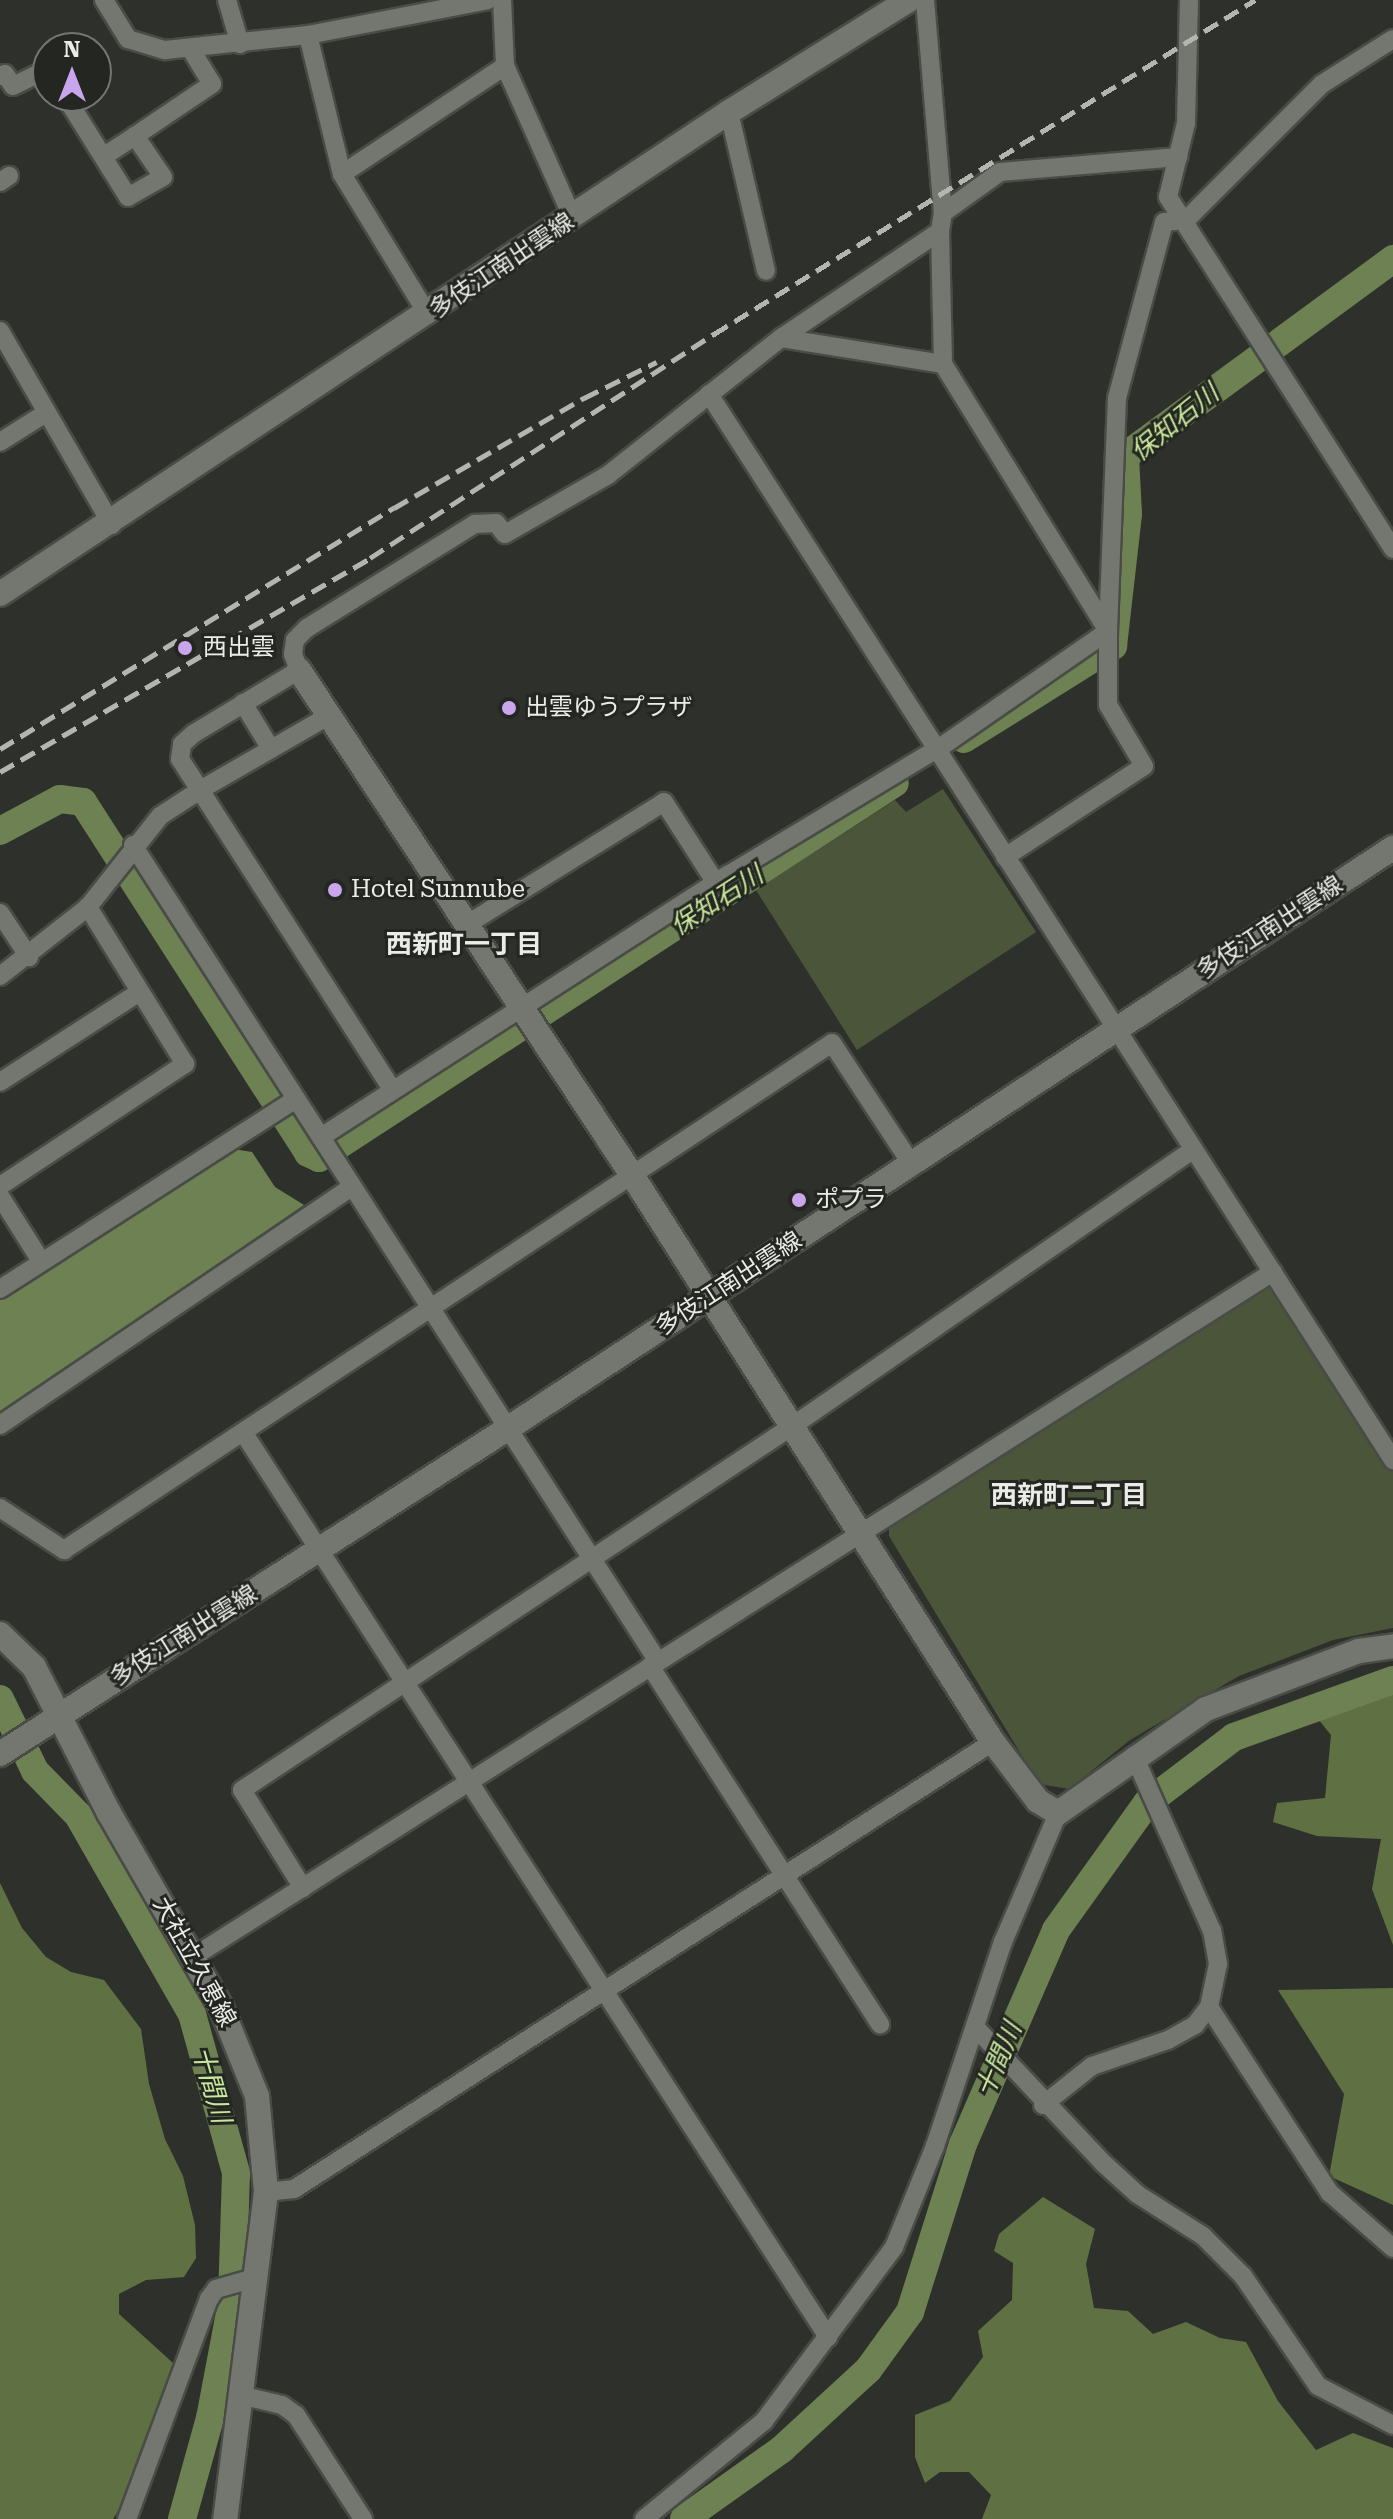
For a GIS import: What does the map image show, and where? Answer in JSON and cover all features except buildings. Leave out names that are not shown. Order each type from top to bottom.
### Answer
[{"type":"main road","name":"多伎江南出雲線","points":[[0,594],[428,315],[729,112],[909,0]]},
{"type":"main road","points":[[299,670],[632,1175],[993,1742],[1038,1801],[1058,1813],[1134,1756],[1206,1709],[1324,1663],[1393,1646]]},
{"type":"main road","name":"多伎江南出雲線","points":[[0,1754],[319,1552],[1393,848]]},
{"type":"main road","name":"大社立久恵線","points":[[0,1634],[34,1667],[221,2007],[257,2096],[266,2192],[225,2519]]},
{"type":"street","points":[[104,0],[128,39],[165,50],[308,35],[488,0]]},
{"type":"street","points":[[227,0],[240,44]]},
{"type":"street","points":[[502,0],[505,66],[573,219]]},
{"type":"street","points":[[925,0],[942,222],[943,364],[1108,631]]},
{"type":"street","points":[[1189,0],[1186,123],[1168,197],[1186,220],[1393,549]]},
{"type":"street","points":[[308,35],[342,174],[428,315]]},
{"type":"street","points":[[1005,857],[1144,766],[1108,705],[1108,631],[1117,398],[1164,222],[1186,220],[1322,84],[1393,39]]},
{"type":"street","points":[[104,156],[212,84],[190,48]]},
{"type":"street","points":[[342,174],[505,66]]},
{"type":"street","points":[[0,76],[5,74],[13,86],[32,77]]},
{"type":"street","points":[[75,112],[128,197],[163,177],[135,136]]},
{"type":"street","points":[[729,112],[766,271]]},
{"type":"street","points":[[392,1089],[180,759],[182,744],[299,670],[293,654],[295,640],[307,628],[475,524],[496,523],[505,534],[608,475],[781,338],[942,222],[1000,172],[1178,157]]},
{"type":"street","points":[[0,331],[46,413],[104,529]]},
{"type":"street","points":[[781,338],[943,364]]},
{"type":"street","points":[[709,394],[1114,1030],[1393,1460]]},
{"type":"street","points":[[0,442],[46,413]]},
{"type":"street","points":[[321,1137],[519,1007],[937,749],[1108,631]]},
{"type":"street","points":[[243,703],[271,749]]},
{"type":"street","points":[[0,976],[29,957],[88,907],[133,845],[160,816],[330,715]]},
{"type":"street","points":[[466,925],[664,802],[716,883]]},
{"type":"street","points":[[133,845],[321,1137],[350,1188],[431,1306],[593,1559],[784,1876],[880,2024]]},
{"type":"street","points":[[0,1186],[185,1064],[138,993],[88,907]]},
{"type":"street","points":[[0,913],[29,957]]},
{"type":"street","points":[[0,1082],[138,993]]},
{"type":"street","points":[[0,1508],[64,1550],[832,1043],[912,1165]]},
{"type":"street","points":[[0,1289],[296,1099]]},
{"type":"street","points":[[303,1888],[242,1790],[791,1427],[1193,1150]]},
{"type":"street","points":[[0,1425],[350,1188]]},
{"type":"street","points":[[0,1196],[41,1261]]},
{"type":"street","points":[[193,1957],[1273,1272]]},
{"type":"street","points":[[243,1432],[828,2337]]},
{"type":"street","points":[[266,2192],[294,2189],[993,1742]]},
{"type":"street","points":[[1043,2105],[1092,2066],[1168,2040],[1195,2025],[1209,2007],[1218,1964],[1212,1931],[1134,1756]]},
{"type":"street","points":[[644,2519],[764,2421],[894,2247],[1003,1942],[1058,1813]]},
{"type":"street","points":[[1209,2007],[1330,2193],[1393,2248]]},
{"type":"street","points":[[975,2027],[1043,2105],[1137,2194],[1203,2236],[1243,2276],[1318,2386],[1393,2425]]},
{"type":"street","points":[[127,2519],[209,2299],[216,2289],[254,2278]]},
{"type":"street","points":[[240,2395],[296,2415],[363,2519]]},
{"type":"shaded area","points":[[943,789],[1036,932],[857,1050],[756,890],[895,800],[906,812]]},
{"type":"shaded area","points":[[234,1149],[252,1152],[275,1187],[304,1205],[0,1414],[0,1300]]},
{"type":"shaded area","points":[[1267,1287],[1273,1288],[1379,1457],[1393,1456],[1393,1628],[1333,1640],[1239,1676],[1130,1740],[1069,1789],[1039,1784],[889,1536],[889,1527]]},
{"type":"shaded area","points":[[1382,1692],[1393,1693],[1393,1945],[1372,1889],[1381,1839],[1317,1836],[1273,1822],[1277,1803],[1325,1798],[1331,1735],[1314,1714]]},
{"type":"shaded area","points":[[0,1883],[22,1928],[46,1957],[71,1972],[104,1980],[141,2029],[149,2084],[165,2139],[183,2176],[195,2225],[196,2258],[184,2277],[146,2280],[119,2294],[119,2314],[173,2363],[168,2391],[126,2499],[113,2519],[0,2519]]},
{"type":"shaded area","points":[[1393,1988],[1393,2205],[1329,2176],[1344,2094],[1278,1990]]},
{"type":"shaded area","points":[[1043,2197],[1095,2229],[1086,2264],[1094,2308],[1128,2311],[1153,2334],[1186,2322],[1220,2338],[1246,2342],[1278,2401],[1316,2450],[1353,2433],[1393,2448],[1393,2519],[982,2519],[991,2495],[969,2472],[940,2472],[925,2483],[915,2457],[915,2415],[950,2401],[983,2357],[978,2331],[1012,2300],[1013,2263],[994,2251],[999,2234]]},
{"type":"waterway","name":"保知石川","points":[[964,739],[1113,646],[1128,514],[1125,456],[1393,259]]},
{"type":"waterway","name":"保知石川","points":[[0,831],[60,799],[83,802],[308,1153],[319,1158],[895,783]]},
{"type":"waterway","name":"十間川","points":[[684,2519],[782,2449],[868,2370],[910,2312],[963,2144],[1056,1930],[1147,1803],[1234,1737],[1393,1680]]},
{"type":"waterway","name":"十間川","points":[[0,1699],[35,1771],[78,1815],[192,2014],[236,2173],[232,2302],[210,2418],[182,2519]]},
{"type":"railway","points":[[0,772],[370,558],[714,334],[1255,0]]},
{"type":"railway","points":[[0,749],[394,508],[584,398],[657,362]]},
{"type":"place","name":"西出雲","points":[[185,648]]},
{"type":"place","name":"出雲ゆうプラザ","points":[[509,708]]},
{"type":"place","name":"Hotel Sunnube","points":[[335,890]]},
{"type":"place","name":"ポプラ","points":[[799,1200]]},
{"type":"district","name":"西新町一丁目","points":[[464,945]]},
{"type":"district","name":"西新町二丁目","points":[[1069,1496]]}]
